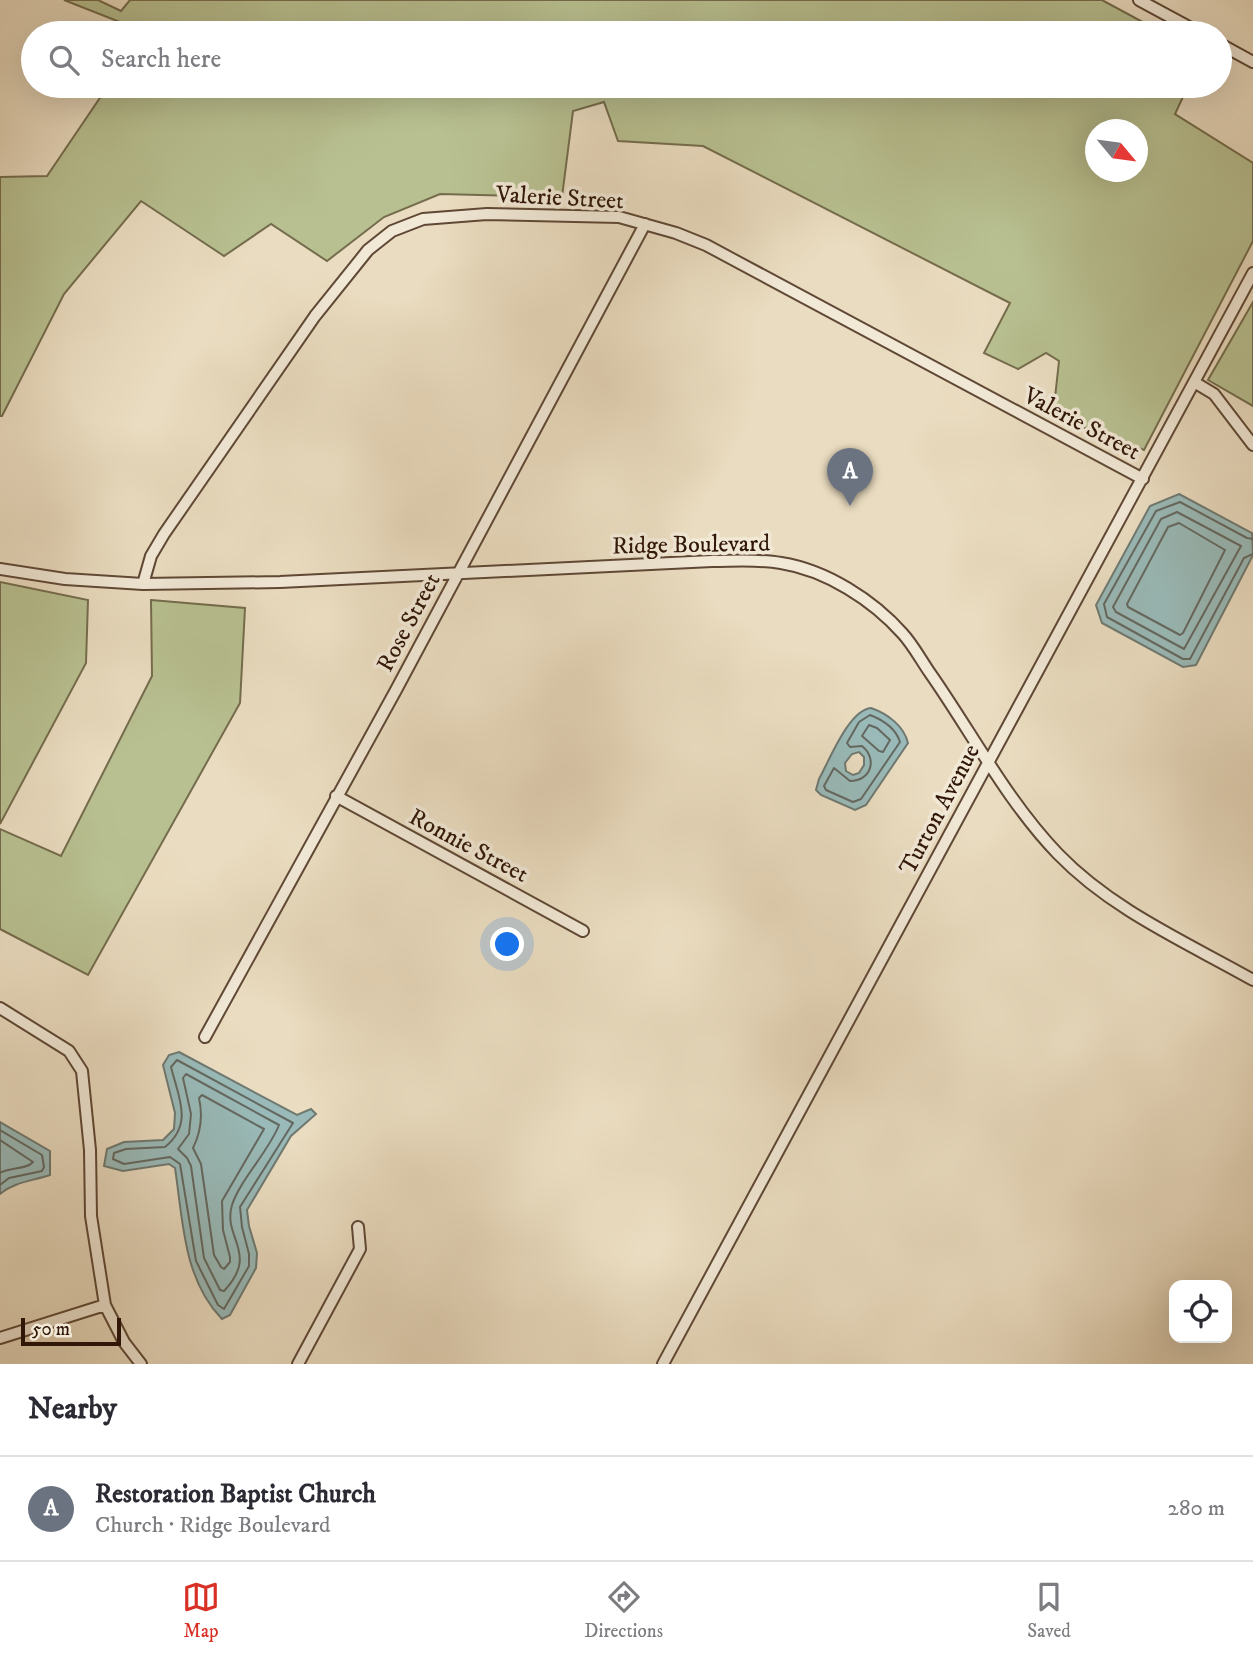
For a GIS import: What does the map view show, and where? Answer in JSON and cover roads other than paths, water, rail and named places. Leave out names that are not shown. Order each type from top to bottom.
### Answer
[{"type":"street","points":[[1139,0],[1178,21]]},
{"type":"street","points":[[1232,51],[1253,62]]},
{"type":"street","name":"Valerie Street","points":[[143,584],[151,556],[186,500],[315,316],[377,242],[392,231],[423,219],[487,214],[619,217],[706,246],[1143,479]]},
{"type":"street","name":"Rose Street","points":[[205,1037],[645,224]]},
{"type":"street","name":"Turton Avenue","points":[[663,1364],[1253,273]]},
{"type":"street","points":[[1194,382],[1214,394],[1253,444]]},
{"type":"street","name":"Ridge Boulevard","points":[[0,569],[65,579],[143,584],[280,582],[712,561],[782,563],[809,570],[857,595],[903,634],[1003,785],[1057,853],[1126,909],[1253,980]]},
{"type":"street","name":"Ronnie Street","points":[[336,796],[583,931]]},
{"type":"street","points":[[0,1008],[69,1051],[82,1071],[90,1150],[91,1216],[105,1305],[124,1342],[141,1364]]},
{"type":"street","points":[[298,1364],[360,1249],[358,1227]]},
{"type":"street","points":[[0,1338],[105,1305]]},
{"type":"water","points":[[1179,494],[1252,533],[1253,555],[1196,665],[1183,667],[1102,623],[1096,605],[1150,506]]},
{"type":"water","points":[[871,708],[889,717],[903,731],[908,743],[866,805],[855,810],[821,795],[816,790],[841,737],[855,717]],"holes":[[[859,752],[864,757],[864,765],[859,773],[853,775],[846,771],[845,763],[852,754]]]},
{"type":"water","points":[[179,1052],[297,1115],[311,1109],[316,1114],[291,1136],[247,1210],[257,1253],[256,1268],[230,1315],[222,1319],[199,1286],[192,1267],[183,1228],[175,1168],[169,1164],[123,1171],[104,1166],[107,1149],[124,1142],[163,1140],[174,1129],[175,1113],[163,1065],[169,1055]]},
{"type":"water","points":[[0,1122],[50,1151],[50,1175],[17,1184],[0,1194]]},
{"type":"place","name":"Restoration Baptist Church","points":[[850,506]]}]
